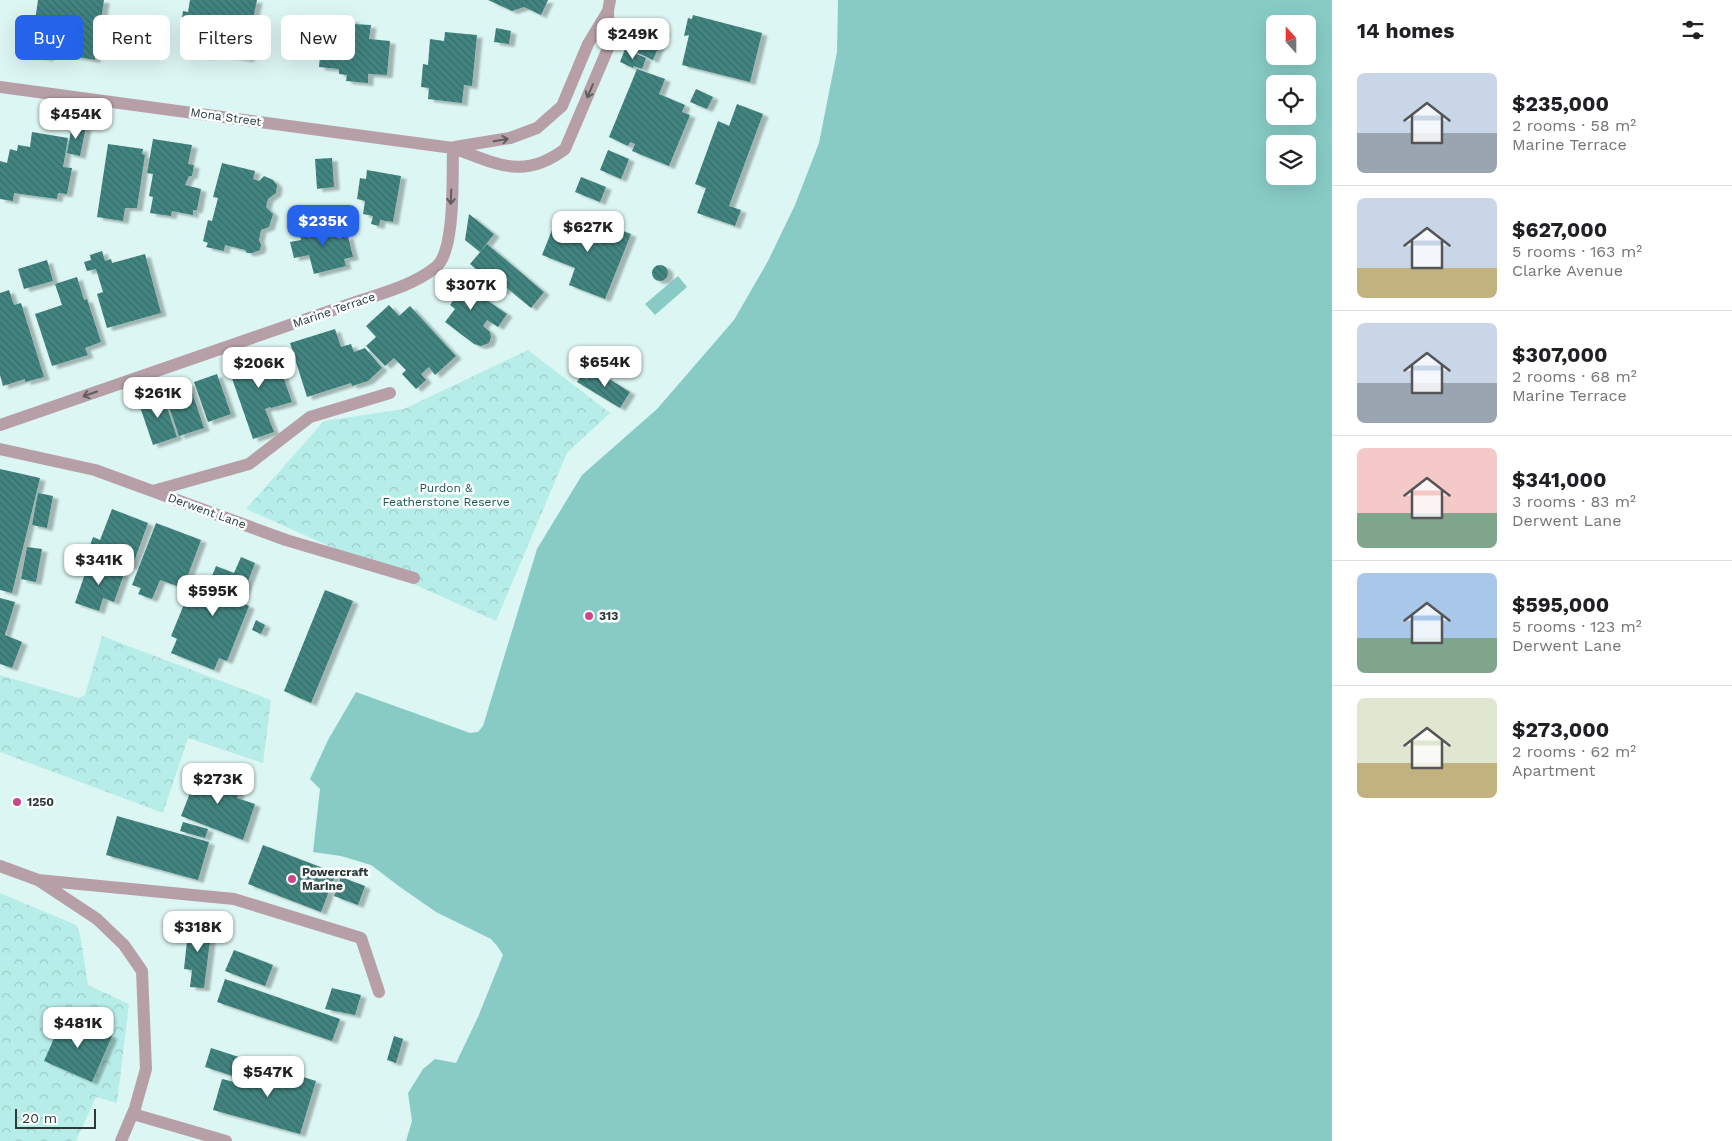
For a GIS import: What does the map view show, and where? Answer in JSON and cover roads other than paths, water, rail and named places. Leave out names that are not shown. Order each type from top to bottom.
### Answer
[{"type":"street","points":[[453,148],[510,138],[537,128],[562,106],[588,44],[609,5]]},
{"type":"street","points":[[453,148],[505,166],[525,167],[553,158],[565,149],[609,46],[609,5]]},
{"type":"street","name":"Mona Street","points":[[0,87],[453,148]]},
{"type":"street","name":"Marine Terrace","points":[[0,425],[356,302],[405,284],[438,266],[446,252],[450,237],[453,148]]},
{"type":"street","points":[[153,491],[249,464],[310,417],[390,393]]},
{"type":"street","name":"Derwent Lane","points":[[0,449],[95,470],[286,540],[414,578]]},
{"type":"street","points":[[0,866],[38,880],[98,919],[124,945],[142,971],[146,1069],[133,1114],[121,1141]]},
{"type":"street","points":[[38,880],[234,899],[361,938],[379,992]]},
{"type":"street","points":[[133,1114],[226,1141]]},
{"type":"place","name":"313","points":[[589,616]]},
{"type":"place","name":"1250","points":[[17,802]]},
{"type":"place","name":"Powercraft Marine","points":[[292,879]]},
{"type":"park label","name":"Purdon & Featherstone Reserve","points":[[446,495]]}]
